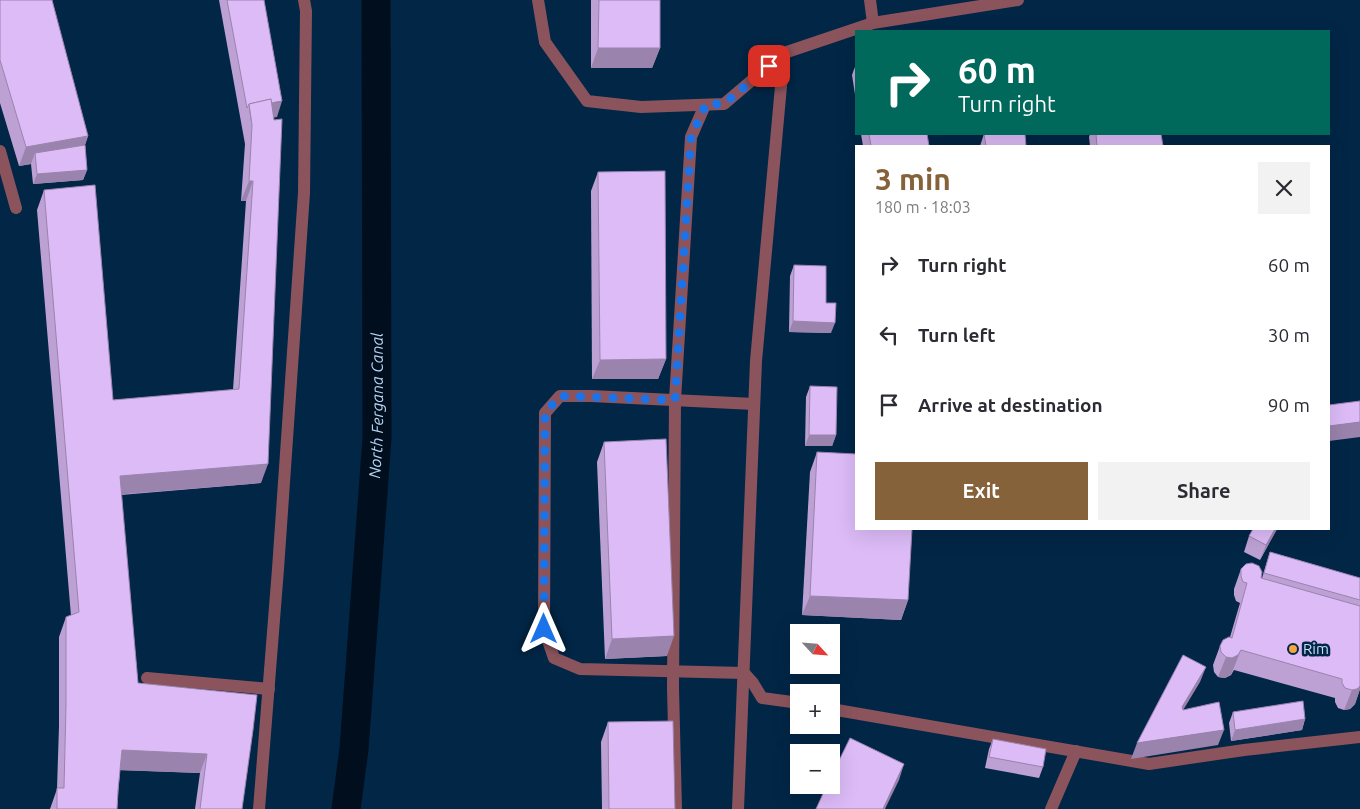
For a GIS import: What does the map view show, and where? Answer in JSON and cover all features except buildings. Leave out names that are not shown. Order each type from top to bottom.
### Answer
[{"type":"street","points":[[259,809],[304,193],[306,11],[304,0]]},
{"type":"street","points":[[538,0],[544,42],[588,101],[641,107],[724,104],[784,53],[873,23],[1018,0]]},
{"type":"street","points":[[870,0],[873,23]]},
{"type":"street","points":[[738,809],[756,361],[784,53]]},
{"type":"street","points":[[676,809],[673,670],[675,400],[691,137],[706,104]]},
{"type":"street","points":[[0,151],[16,208]]},
{"type":"street","points":[[754,404],[560,396],[545,413],[544,423],[544,629],[554,658],[580,670],[673,670],[744,673],[762,698],[790,702]]},
{"type":"street","points":[[147,678],[269,689]]},
{"type":"street","points":[[840,711],[1149,764],[1244,750],[1360,737]]},
{"type":"street","points":[[1051,809],[1076,751]]},
{"type":"waterway","name":"North Fergana Canal","points":[[346,809],[354,749],[377,438],[376,0]]},
{"type":"place","name":"Rim","points":[[1293,649]]},
{"type":"route","points":[[544,629],[545,413],[560,396],[675,400],[691,137],[706,104],[724,104],[769,66]]}]
